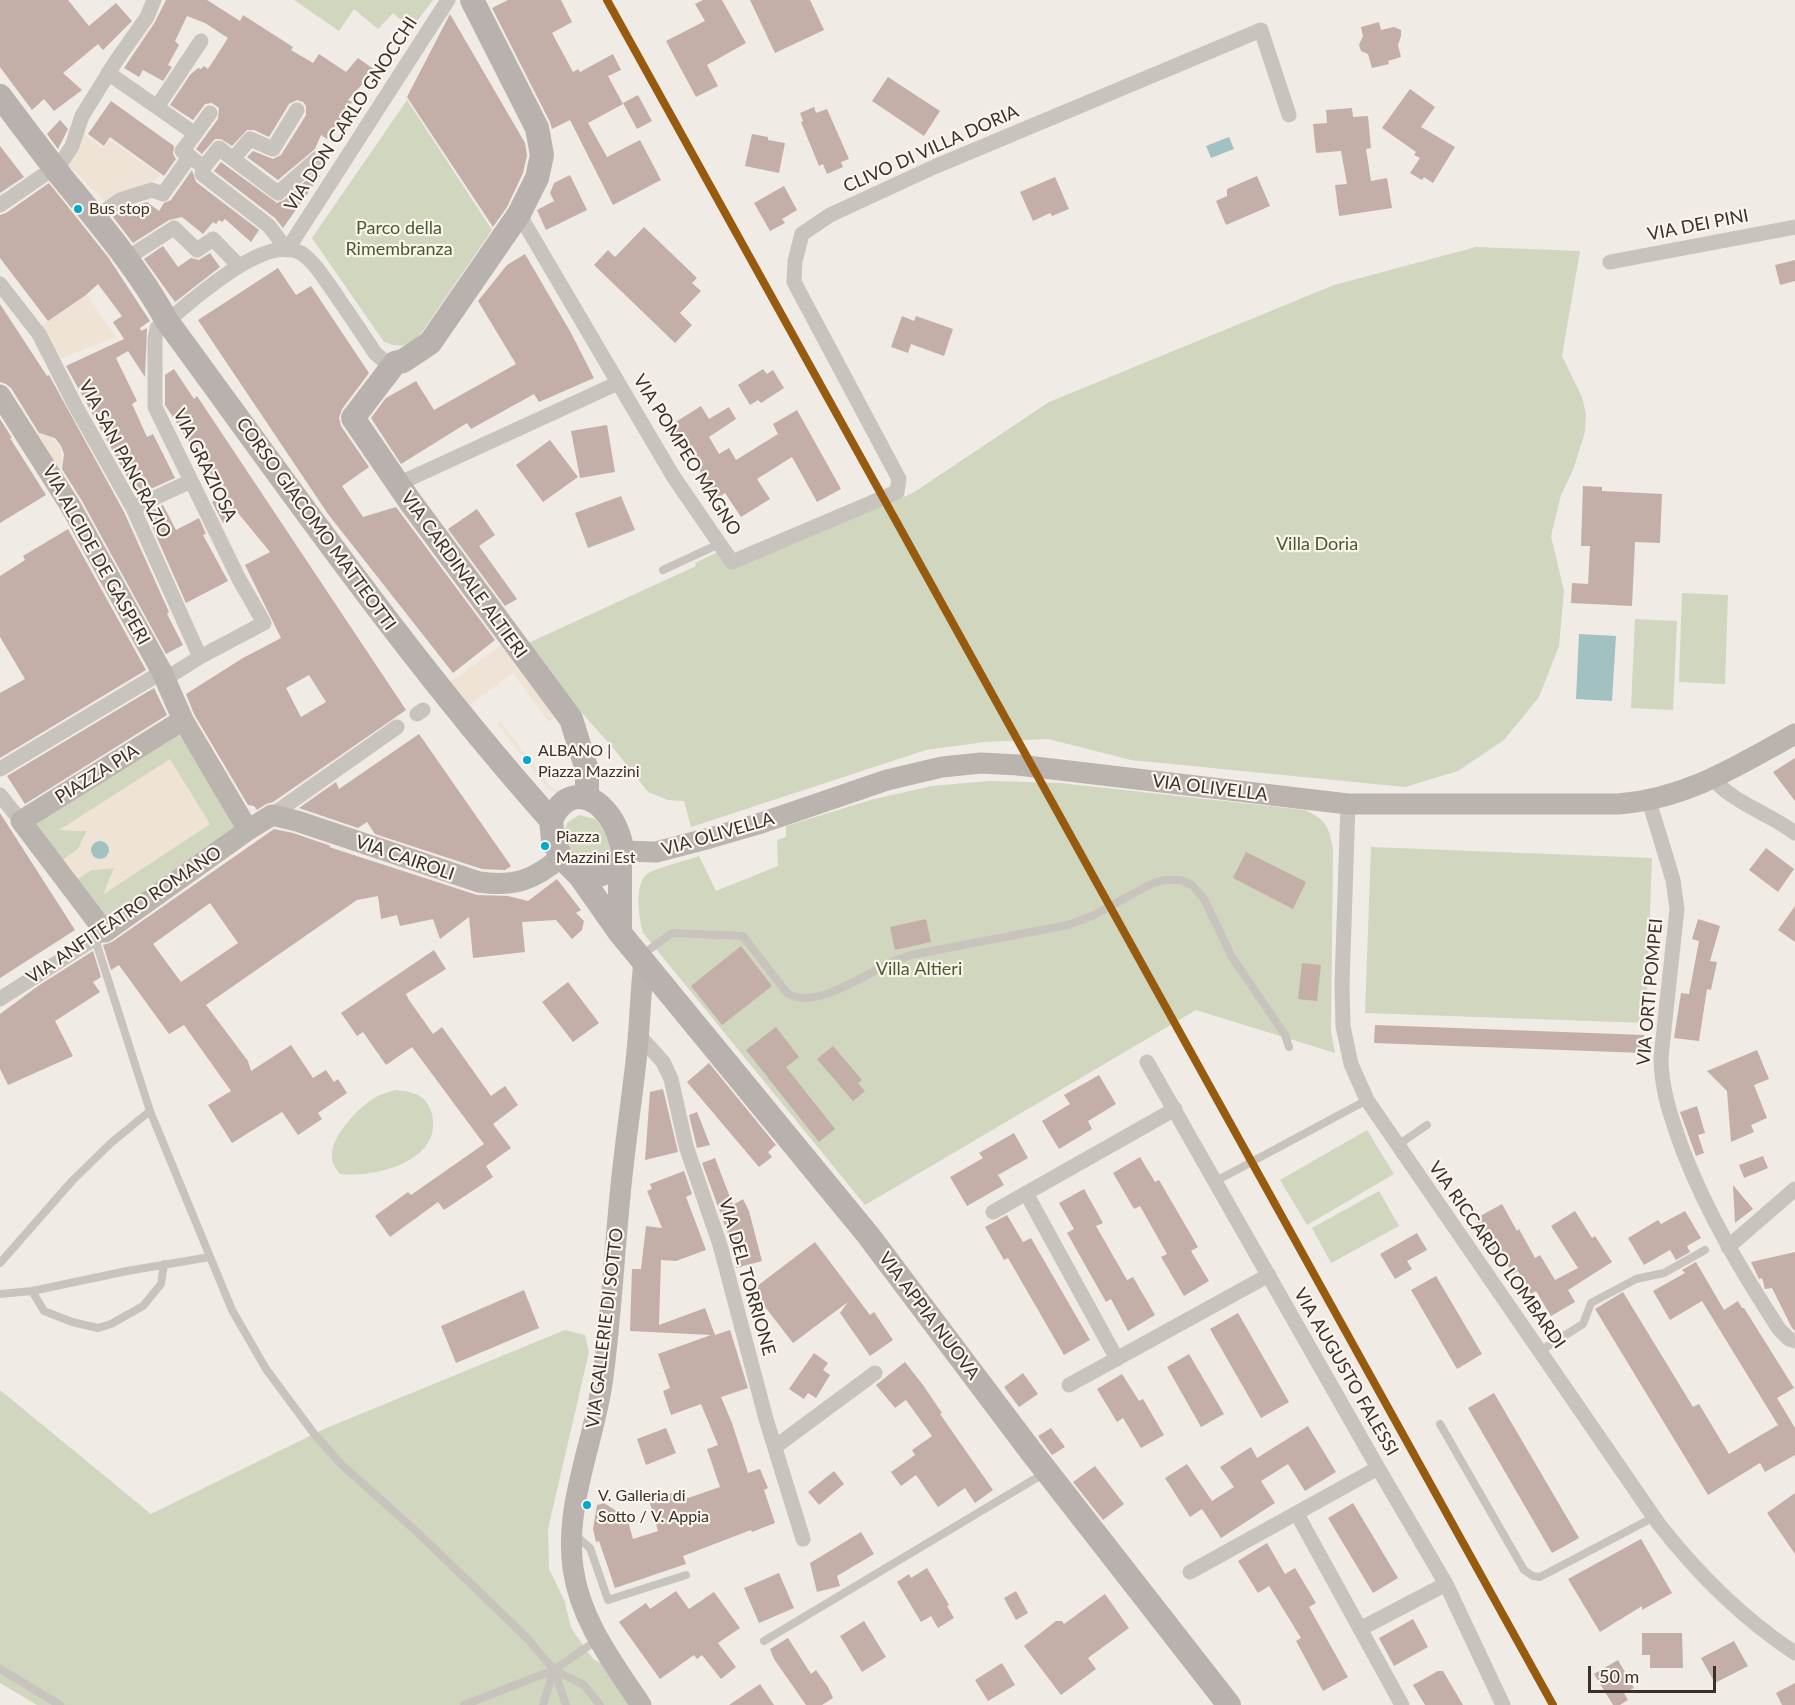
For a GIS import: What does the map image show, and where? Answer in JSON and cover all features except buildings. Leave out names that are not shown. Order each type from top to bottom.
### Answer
[{"type":"main road","points":[[395,363],[403,361],[430,343],[519,214],[537,178],[542,155],[537,129],[472,0]]},
{"type":"main road","name":"CORSO GIACOMO MATTEOTTI","points":[[3,106],[96,217],[127,258],[152,293],[162,324],[408,649],[497,760],[551,820]]},
{"type":"main road","name":"VIA CARDINALE ALTIERI","points":[[395,363],[353,418],[398,484],[571,719],[587,770],[587,798]]},
{"type":"main road","name":"VIA ALCIDE DE GASPERI","points":[[0,395],[65,497],[163,676],[183,720]]},
{"type":"main road","points":[[183,720],[248,830],[272,815]]},
{"type":"main road","name":"PIAZZA PIA","points":[[10,813],[183,720]]},
{"type":"main road","name":"VIA OLIVELLA","points":[[621,856],[656,852],[758,824],[887,780],[942,766],[981,763],[1028,766],[1348,804],[1618,804],[1648,801],[1687,790],[1713,779],[1795,734]]},
{"type":"main road","points":[[620,933],[621,856],[619,835],[609,816],[600,806],[587,798],[571,797],[555,811],[551,820],[553,840],[561,857],[580,876],[591,877],[606,873],[621,856]]},
{"type":"main road","points":[[10,813],[100,935]]},
{"type":"main road","name":"VIA CAIROLI","points":[[272,815],[297,821],[488,884],[525,881],[545,871],[561,857]]},
{"type":"main road","name":"VIA ANFITEATRO ROMANO","points":[[100,935],[248,830]]},
{"type":"main road","name":"VIA APPIA NUOVA","points":[[580,876],[620,933],[868,1235],[1047,1472],[1229,1705]]},
{"type":"main road","name":"VIA GALLERIE DI SOTTO","points":[[641,1705],[598,1639],[586,1614],[576,1585],[572,1559],[572,1533],[603,1377],[638,1034],[642,959]]},
{"type":"street","points":[[0,205],[72,146],[82,116],[108,73],[147,17],[154,0]]},
{"type":"street","name":"VIA DON CARLO GNOCCHI","points":[[287,250],[448,0]]},
{"type":"street","name":"CLIVO DI VILLA DORIA","points":[[897,492],[899,479],[794,282],[795,261],[802,234],[830,216],[934,167],[1260,30],[1289,116]]},
{"type":"street","points":[[157,107],[201,41]]},
{"type":"street","points":[[108,73],[195,134]]},
{"type":"street","points":[[233,159],[250,139],[273,149],[297,110]]},
{"type":"street","points":[[204,167],[182,151],[210,112]]},
{"type":"street","points":[[287,250],[269,226],[202,174],[204,167],[219,148],[278,193],[318,158]]},
{"type":"street","points":[[96,217],[120,200],[152,190],[163,194],[190,156]]},
{"type":"street","name":"VIA POMPEO MAGNO","points":[[519,214],[673,476],[732,562],[897,492]]},
{"type":"street","name":"VIA DEI PINI","points":[[1610,262],[1768,230],[1795,227]]},
{"type":"street","points":[[127,258],[174,228],[197,250],[213,238],[238,265]]},
{"type":"street","points":[[162,324],[238,265],[271,251],[287,250],[304,254],[317,269],[375,353],[383,360],[395,363]]},
{"type":"street","name":"VIA SAN PANCRAZIO","points":[[1,286],[39,334],[132,508],[200,657]]},
{"type":"street","name":"VIA GRAZIOSA","points":[[162,324],[155,407],[239,579],[264,623],[200,657]]},
{"type":"street","points":[[398,484],[618,382]]},
{"type":"street","points":[[132,508],[191,482]]},
{"type":"street","points":[[0,769],[200,657]]},
{"type":"street","points":[[272,815],[398,727]]},
{"type":"street","points":[[1713,779],[1731,795],[1779,821],[1795,833]]},
{"type":"street","points":[[0,795],[10,813]]},
{"type":"street","name":"VIA ORTI POMPEI","points":[[1648,801],[1673,880],[1677,909],[1662,1042],[1663,1089],[1692,1174],[1728,1246],[1779,1329],[1792,1340]]},
{"type":"street","name":"VIA RICCARDO LOMBARDI","points":[[1348,804],[1343,1026],[1351,1064],[1367,1100],[1680,1552],[1732,1605],[1795,1653]]},
{"type":"street","name":"VIA ANFITEATRO ROMANO","points":[[0,999],[100,935]]},
{"type":"street","name":"VIA DEL TORRIONE","points":[[638,1034],[663,1062],[671,1079],[686,1146],[720,1245],[775,1447],[803,1539]]},
{"type":"street","name":"VIA AUGUSTO FALESSI","points":[[1147,1062],[1175,1110],[1222,1178],[1269,1275],[1446,1584],[1503,1705]]},
{"type":"street","points":[[993,1212],[1175,1110]]},
{"type":"street","points":[[1728,1246],[1795,1189]]},
{"type":"street","points":[[1026,1194],[1117,1359]]},
{"type":"street","points":[[1069,1385],[1269,1275]]},
{"type":"street","points":[[775,1447],[875,1373]]},
{"type":"street","points":[[1190,1572],[1378,1468]]},
{"type":"street","points":[[1297,1514],[1402,1705]]},
{"type":"street","points":[[1360,1629],[1446,1584]]},
{"type":"lane","points":[[663,570],[719,544]]},
{"type":"lane","points":[[642,959],[672,933],[743,936],[787,993],[794,997],[808,998],[858,981],[905,957],[1068,925],[1094,915],[1151,884],[1164,880],[1180,880],[1192,885],[1204,899],[1232,957],[1285,1035],[1289,1047]]},
{"type":"lane","points":[[100,935],[150,1111],[232,1310],[266,1369],[315,1435],[342,1465],[417,1532],[526,1637],[554,1670],[566,1705]]},
{"type":"lane","points":[[1222,1178],[1367,1100]]},
{"type":"lane","points":[[0,1263],[72,1181],[111,1143],[150,1111]]},
{"type":"lane","points":[[1398,1145],[1426,1125]]},
{"type":"lane","points":[[1540,1351],[1583,1324],[1592,1303],[1636,1279],[1664,1272],[1705,1250]]},
{"type":"lane","points":[[0,1294],[32,1291],[210,1257]]},
{"type":"lane","points":[[32,1291],[44,1311],[72,1322],[98,1328],[111,1324],[143,1306],[161,1284],[164,1264]]},
{"type":"lane","points":[[1440,1425],[1524,1570],[1533,1576],[1540,1577],[1654,1517]]},
{"type":"lane","points":[[764,1641],[1047,1472]]},
{"type":"lane","points":[[572,1533],[590,1548],[608,1600],[686,1575]]},
{"type":"lane","points":[[464,1705],[554,1670],[598,1639]]},
{"type":"lane","points":[[0,1669],[60,1705]]},
{"type":"lane","points":[[543,1705],[554,1670]]},
{"type":"lane","points":[[554,1670],[584,1685],[600,1705]]},
{"type":"green space","points":[[294,0],[433,0],[411,29],[393,13],[378,29],[354,9],[339,31]]},
{"type":"green space","name":"Parco della Rimembranza","points":[[407,100],[492,230],[420,335],[412,342],[399,346],[384,342],[312,238]]},
{"type":"green space","name":"Villa Doria","points":[[1476,247],[1580,251],[1562,356],[1582,397],[1586,414],[1585,432],[1573,470],[1561,495],[1551,536],[1564,591],[1559,646],[1539,697],[1504,740],[1458,771],[1405,787],[1131,760],[1048,739],[984,742],[926,750],[691,827],[684,801],[668,800],[648,792],[524,645],[696,566],[695,563],[720,551],[732,570],[913,493],[1049,402],[1334,285]]},
{"type":"green space","points":[[1682,593],[1728,595],[1725,684],[1679,682]]},
{"type":"green space","points":[[1635,619],[1677,621],[1673,710],[1631,708]]},
{"type":"green space","points":[[179,735],[238,827],[104,920],[74,881],[91,870],[114,868],[104,893],[210,824],[60,830],[87,831],[78,849],[60,862],[31,826]]},
{"type":"green space","name":"Villa Altieri","points":[[990,781],[1060,783],[1305,810],[1318,817],[1328,829],[1333,849],[1331,1031],[1335,1053],[1196,1010],[865,1205],[643,933],[639,911],[642,880],[646,875],[663,867],[699,856],[716,891],[778,866],[777,840],[786,837],[786,826],[874,799],[932,786]]},
{"type":"green space","points":[[579,815],[595,819],[607,839],[610,853],[603,863],[590,865],[585,863],[566,845],[563,835],[567,823]]},
{"type":"green space","points":[[1371,847],[1652,858],[1646,1023],[1365,1013]]},
{"type":"green space","points":[[396,1090],[418,1095],[429,1107],[433,1130],[427,1144],[417,1155],[388,1169],[371,1173],[340,1174],[334,1165],[332,1156],[333,1146],[342,1130],[368,1102],[379,1095]]},
{"type":"green space","points":[[1367,1130],[1394,1174],[1307,1225],[1280,1180]]},
{"type":"green space","points":[[1379,1191],[1399,1226],[1331,1263],[1312,1228]]},
{"type":"green space","points":[[565,1330],[585,1335],[589,1352],[548,1529],[549,1569],[565,1602],[571,1628],[593,1659],[606,1666],[629,1705],[37,1705],[0,1683],[0,1390],[151,1514],[324,1429]]},
{"type":"shaded area","points":[[77,129],[104,148],[110,140],[160,175],[150,186],[107,203],[70,167],[65,167]]},
{"type":"shaded area","points":[[86,295],[116,337],[48,363],[32,332]]},
{"type":"shaded area","points":[[36,434],[51,437],[61,448],[62,464],[59,471]]},
{"type":"shaded area","points":[[504,643],[558,715],[549,722],[513,673],[467,707],[449,683]]},
{"type":"shaded area","points":[[500,721],[551,787],[564,792],[562,795],[549,790],[497,724]]},
{"type":"shaded area","points":[[170,759],[210,824],[104,894],[114,868],[91,870],[74,881],[60,862],[78,849],[87,831],[59,830]]},
{"type":"water","points":[[1229,137],[1234,149],[1211,158],[1206,146]]},
{"type":"water","points":[[1579,634],[1616,636],[1612,701],[1576,699]]},
{"type":"water","points":[[100,841],[106,844],[109,850],[106,856],[100,859],[94,856],[91,850],[94,844]]},
{"type":"transit line","points":[[607,0],[1553,1705]]},
{"type":"place","name":"Bus stop","points":[[78,209]]},
{"type":"place","name":"ALBANO | Piazza Mazzini","points":[[527,760]]},
{"type":"place","name":"Piazza Mazzini Est","points":[[545,846]]},
{"type":"place","name":"V. Galleria di Sotto / V. Appia","points":[[587,1505]]}]
